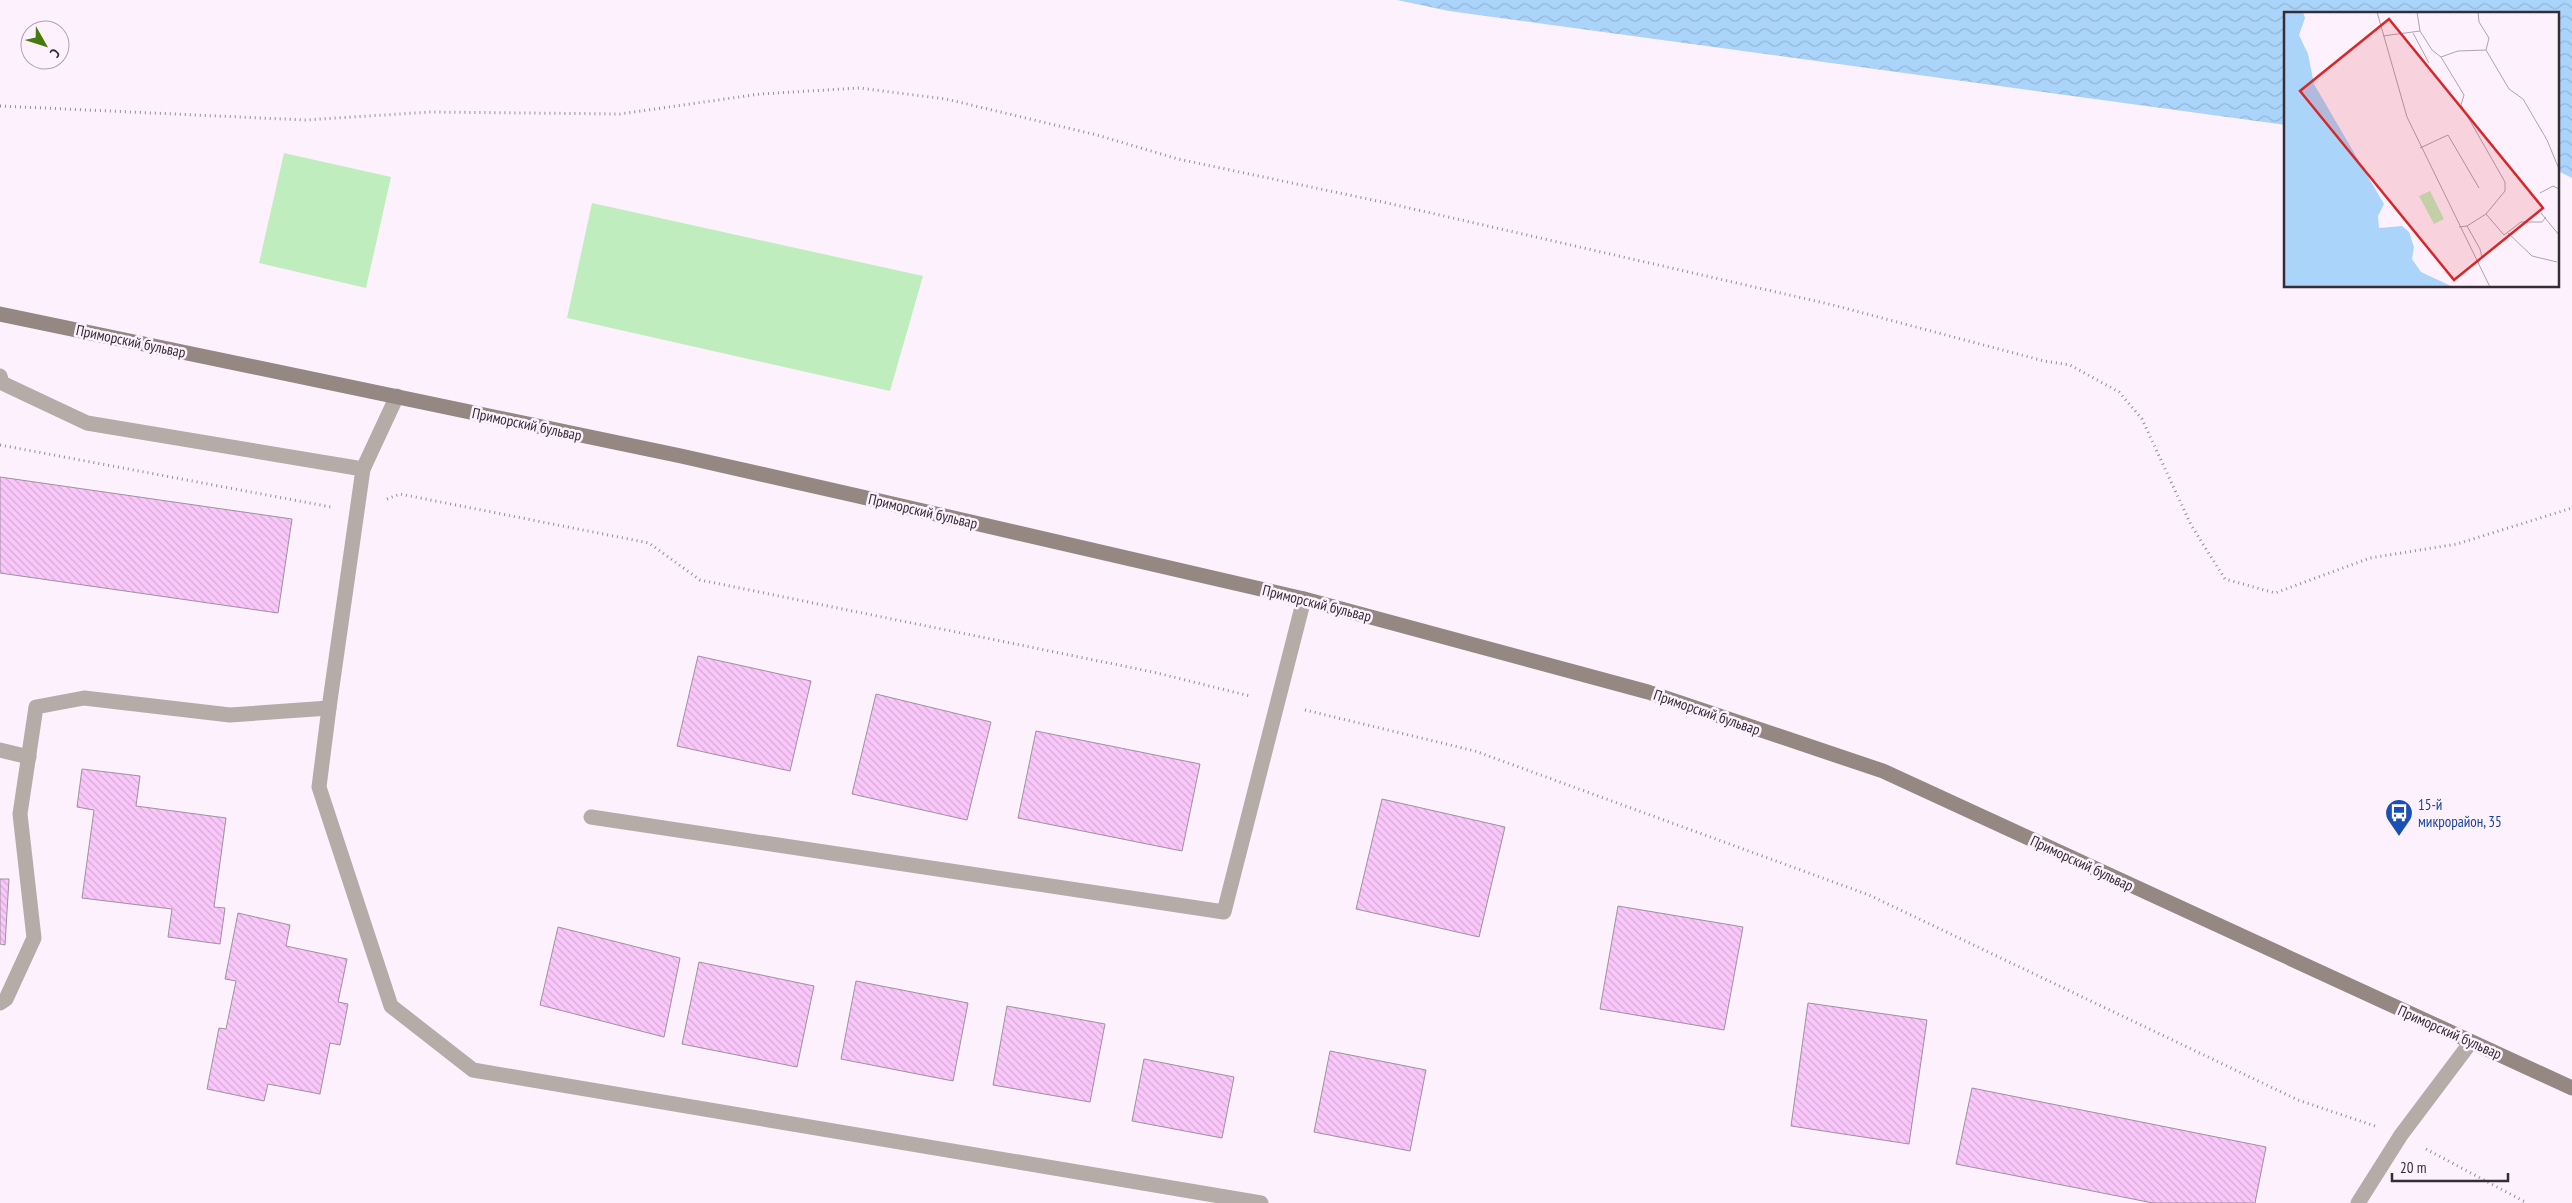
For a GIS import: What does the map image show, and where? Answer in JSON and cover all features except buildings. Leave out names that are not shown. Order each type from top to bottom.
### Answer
[{"type":"street","name":"Приморский бульвар","points":[[0,314],[681,456],[1304,599],[1648,692],[1883,771],[2572,1088]]},
{"type":"street","points":[[0,376],[2,383],[87,422],[363,468]]},
{"type":"street","points":[[398,396],[363,468],[319,787],[391,1006],[472,1070],[1261,1203]]},
{"type":"street","points":[[591,817],[1224,912],[1304,599]]},
{"type":"street","points":[[0,1004],[6,999],[34,938],[20,814],[36,707],[84,698],[230,714],[329,708]]},
{"type":"street","points":[[0,750],[28,757]]},
{"type":"street","points":[[2358,1203],[2401,1135],[2471,1042]]},
{"type":"path","points":[[0,106],[305,120],[431,112],[620,114],[760,94],[859,88],[946,98],[1097,135],[1178,158],[1387,202],[1824,303],[2044,361],[2070,365],[2119,392],[2142,419],[2191,525],[2225,579],[2275,592],[2370,558],[2457,544],[2572,508]]},
{"type":"green space","points":[[284,153],[391,177],[366,288],[259,263]]},
{"type":"green space","points":[[592,203],[923,276],[890,391],[567,318]]},
{"type":"water","points":[[1397,0],[2572,0],[2572,178],[2560,172],[2560,12],[2284,12],[2284,125],[1449,11]]},
{"type":"place","name":"15-й микрорайон, 35","points":[[2399,837]]}]
